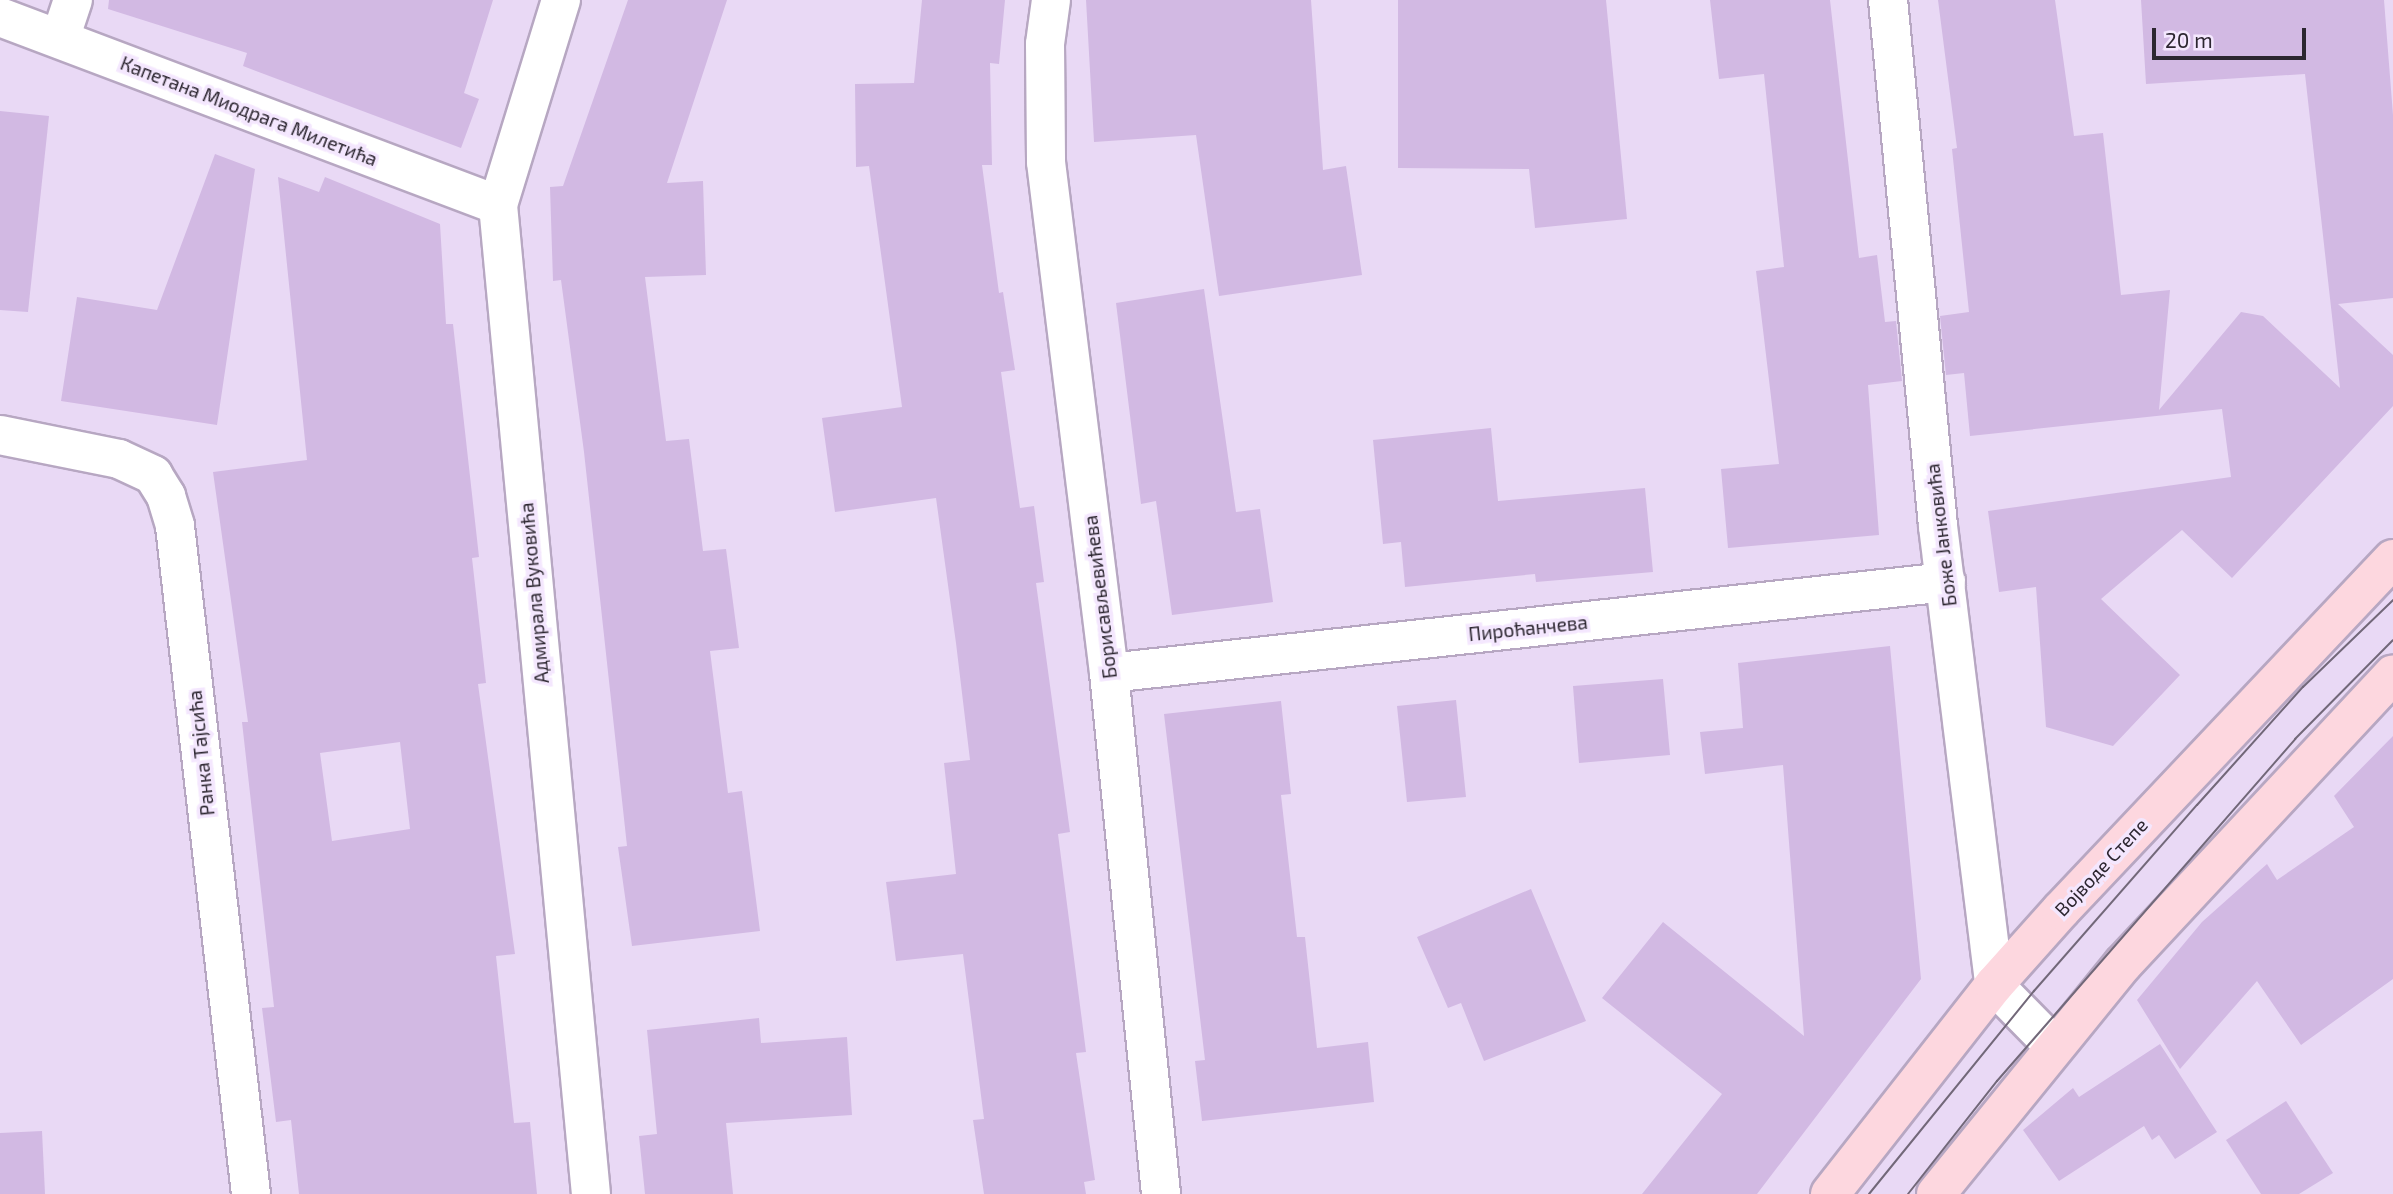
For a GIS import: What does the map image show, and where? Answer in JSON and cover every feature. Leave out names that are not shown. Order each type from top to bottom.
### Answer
[{"type":"main road","name":"Војводе Степе","points":[[1830,1194],[1994,985],[2393,559]]},
{"type":"main road","points":[[1936,1194],[2123,964],[2393,674]]},
{"type":"street","points":[[60,39],[73,0]]},
{"type":"street","name":"Адмирала Вуковића","points":[[561,0],[498,205],[591,1194]]},
{"type":"street","name":"Борисављевићева","points":[[1051,0],[1045,44],[1046,162],[1110,673],[1161,1194]]},
{"type":"street","name":"Боже Јанковића","points":[[1888,0],[1946,582],[1994,985]]},
{"type":"street","name":"Капетана Миодрага Милетића","points":[[0,17],[498,205]]},
{"type":"street","name":"Ранка Тајсића","points":[[0,435],[118,459],[153,475],[166,496],[176,526],[251,1194]]},
{"type":"street","name":"Пироћанчева","points":[[1110,673],[1946,582]]},
{"type":"street","points":[[1994,985],[2054,1046]]},
{"type":"building","points":[[109,0],[493,0],[464,93],[479,99],[461,148],[243,66],[247,53],[108,9]]},
{"type":"building","points":[[628,0],[727,0],[667,183],[703,181],[706,275],[645,277],[666,441],[689,439],[703,551],[726,549],[739,648],[710,651],[728,793],[742,791],[760,931],[632,946],[618,847],[627,846],[584,452],[561,280],[553,281],[550,187],[563,186]]},
{"type":"building","points":[[922,0],[1005,0],[999,64],[990,63],[992,165],[982,165],[999,293],[1003,292],[1015,370],[1001,372],[1020,508],[1034,506],[1044,582],[1036,583],[1070,832],[1058,834],[1086,1052],[1076,1053],[1095,1180],[1084,1182],[1086,1194],[984,1194],[973,1120],[984,1119],[963,954],[896,961],[886,882],[956,874],[944,763],[970,760],[956,643],[936,498],[835,512],[822,418],[902,407],[869,166],[856,167],[855,84],[914,83]]},
{"type":"building","points":[[1086,0],[1311,0],[1323,170],[1346,166],[1362,275],[1219,296],[1196,135],[1094,142]]},
{"type":"building","points":[[1398,0],[1606,0],[1627,219],[1535,228],[1529,169],[1398,168]]},
{"type":"building","points":[[1710,0],[1830,0],[1859,258],[1877,255],[1885,322],[1896,321],[1902,381],[1868,385],[1879,535],[1728,548],[1721,469],[1779,464],[1756,271],[1784,267],[1764,74],[1719,79]]},
{"type":"building","points":[[1938,0],[2055,0],[2074,136],[2103,133],[2121,295],[2170,290],[2159,410],[2241,312],[2263,316],[2340,388],[2305,74],[2146,84],[2141,0],[2384,0],[2393,115],[2393,298],[2338,304],[2393,355],[2393,406],[2232,578],[2182,530],[2101,599],[2180,675],[2113,746],[2046,727],[2036,587],[1999,592],[1988,511],[2231,477],[2222,409],[1970,436],[1964,373],[1946,375],[1940,316],[1969,312],[1952,149],[1957,148]]},
{"type":"building","points":[[0,111],[49,116],[28,312],[0,310]]},
{"type":"building","points":[[215,154],[255,169],[217,425],[61,401],[77,297],[157,310]]},
{"type":"building","points":[[278,177],[319,192],[325,177],[440,224],[446,324],[453,324],[479,557],[472,558],[486,683],[478,684],[515,954],[496,956],[514,1123],[530,1122],[537,1194],[299,1194],[291,1120],[276,1122],[262,1008],[274,1007],[242,722],[248,722],[213,472],[307,460]],"holes":[[[400,742],[410,829],[332,841],[320,753]]]},
{"type":"building","points":[[1204,289],[1236,512],[1260,509],[1273,602],[1172,615],[1156,501],[1141,504],[1116,303]]},
{"type":"building","points":[[1491,428],[1498,501],[1645,488],[1653,572],[1536,582],[1535,574],[1405,587],[1401,542],[1383,544],[1373,440]]},
{"type":"building","points":[[1890,646],[1921,979],[1757,1194],[1642,1194],[1722,1094],[1602,998],[1663,922],[1804,1036],[1783,765],[1705,774],[1700,732],[1743,728],[1738,663]]},
{"type":"building","points":[[1663,679],[1670,755],[1579,763],[1573,686]]},
{"type":"building","points":[[1456,700],[1466,797],[1407,802],[1397,706]]},
{"type":"building","points":[[1281,701],[1291,794],[1281,795],[1297,937],[1305,937],[1317,1048],[1368,1042],[1374,1102],[1202,1121],[1195,1061],[1205,1060],[1164,714]]},
{"type":"building","points":[[2393,736],[2393,979],[2301,1045],[2257,981],[2180,1069],[2137,1000],[2202,922],[2267,864],[2277,880],[2354,827],[2334,796]]},
{"type":"building","points":[[1531,889],[1586,1021],[1484,1061],[1461,1003],[1448,1008],[1417,937]]},
{"type":"building","points":[[759,1018],[761,1043],[847,1037],[852,1115],[726,1123],[733,1194],[645,1194],[639,1136],[657,1134],[647,1030]]},
{"type":"building","points":[[2160,1044],[2217,1132],[2175,1159],[2159,1135],[2152,1140],[2144,1126],[2059,1181],[2023,1130],[2073,1088],[2079,1097]]},
{"type":"building","points":[[2286,1101],[2333,1173],[2299,1194],[2261,1194],[2226,1140]]},
{"type":"building","points":[[42,1131],[45,1194],[0,1194],[0,1133]]},
{"type":"tram line","points":[[1869,1194],[2034,991],[2197,805],[2303,687],[2393,600]]},
{"type":"tram line","points":[[1908,1194],[1997,1081],[2295,739],[2393,640]]}]
